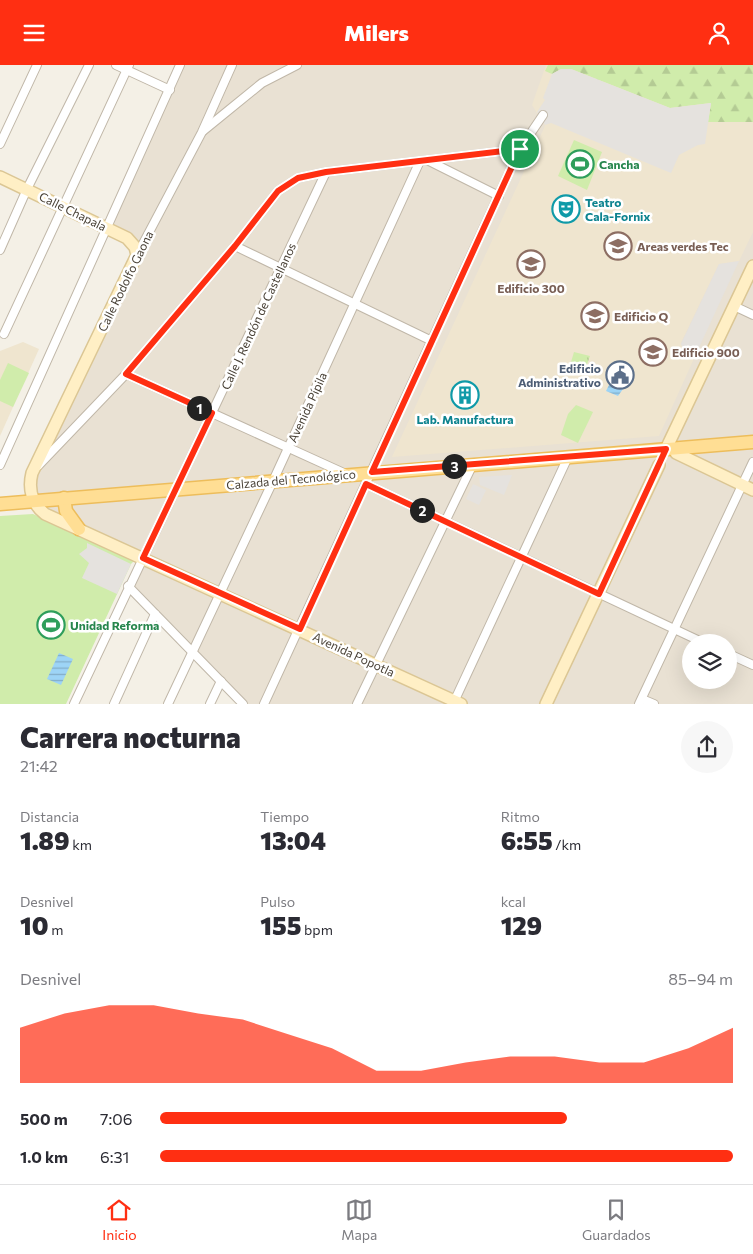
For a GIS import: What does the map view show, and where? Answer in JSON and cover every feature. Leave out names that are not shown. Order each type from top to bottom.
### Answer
[{"type":"main road","name":"Calzada del Tecnológico","points":[[3,501],[64,498],[347,475],[369,478],[474,464],[671,451],[753,442]]},
{"type":"main road","points":[[64,498],[66,511],[79,529]]},
{"type":"street","points":[[0,144],[36,65]]},
{"type":"street","points":[[0,250],[27,189],[89,65]]},
{"type":"street","points":[[116,65],[128,68],[170,90]]},
{"type":"street","points":[[0,465],[180,65]]},
{"type":"street","name":"Calle Rodolfo Gaona","points":[[33,500],[30,481],[32,473],[137,255],[202,132],[232,65]]},
{"type":"street","points":[[202,132],[262,83],[298,65]]},
{"type":"street","points":[[4,334],[128,68]]},
{"type":"street","points":[[264,704],[520,149],[543,115]]},
{"type":"street","points":[[32,473],[126,374],[235,246],[278,191],[298,178],[326,172],[520,149]]},
{"type":"street","points":[[423,161],[499,197]]},
{"type":"street","name":"Avenida Pípila","points":[[168,704],[191,651],[423,161]]},
{"type":"street","name":"Calle J. Rendón de Castellanos","points":[[74,704],[128,586],[326,172]]},
{"type":"street","name":"Calle Chapala","points":[[0,177],[127,238],[137,255]]},
{"type":"street","points":[[235,246],[432,341]]},
{"type":"street","points":[[546,704],[659,465],[671,451],[753,266]]},
{"type":"street","points":[[734,306],[753,315]]},
{"type":"street","points":[[126,374],[347,475]]},
{"type":"street","points":[[671,451],[748,487]]},
{"type":"street","points":[[456,703],[520,557],[568,457]]},
{"type":"street","points":[[654,704],[641,701],[675,629],[748,487],[753,462]]},
{"type":"street","points":[[357,704],[445,520],[474,464]]},
{"type":"street","points":[[369,478],[445,520],[520,557],[685,634]]},
{"type":"street","name":"Avenida Popotla","points":[[33,500],[38,509],[45,514],[300,629],[456,703]]},
{"type":"street","points":[[128,586],[243,704]]},
{"type":"street","points":[[114,704],[154,614]]},
{"type":"street","points":[[737,658],[753,665]]},
{"type":"street","points":[[210,704],[221,681]]},
{"type":"shaded area","points":[[180,65],[753,65],[753,704],[241,704],[131,589],[144,559],[41,511],[29,483],[134,261],[132,248],[105,227]],"holes":[[[427,156],[335,169],[373,161]]]},
{"type":"shaded area","name":"Areas verdes Tec","points":[[546,65],[753,65],[753,232],[739,261],[719,264],[681,343],[685,353],[690,346],[696,354],[659,436],[392,457],[545,126],[532,105]]},
{"type":"shaded area","points":[[561,69],[571,69],[670,108],[711,103],[705,144],[698,145],[679,155],[671,173],[551,123],[545,125],[537,112],[545,100],[543,98],[552,74]]},
{"type":"shaded area","points":[[739,261],[696,354],[690,346],[685,353],[681,344],[679,348],[719,264]]},
{"type":"shaded area","points":[[23,342],[39,349],[0,436],[0,351]]},
{"type":"shaded area","points":[[512,475],[504,495],[480,485],[479,477]]},
{"type":"shaded area","points":[[473,484],[486,490],[479,505],[466,499]]},
{"type":"shaded area","points":[[87,543],[131,564],[117,594],[82,578],[89,563],[79,554],[87,548]]},
{"type":"green space","points":[[548,65],[753,65],[753,122],[708,122],[711,103],[670,108],[571,69],[561,69],[552,74],[545,71]]},
{"type":"green space","name":"Cancha","points":[[574,140],[602,152],[587,190],[558,176]]},
{"type":"green space","points":[[574,352],[590,356],[586,367],[571,362]]},
{"type":"green space","points":[[8,363],[29,373],[13,407],[0,401],[0,380]]},
{"type":"green space","points":[[576,405],[593,412],[578,443],[561,435],[568,414]]},
{"type":"green space","name":"Unidad Reforma","points":[[33,514],[135,560],[131,564],[66,704],[0,704],[0,516]]},
{"type":"water","points":[[610,383],[623,389],[618,396],[606,391]]},
{"type":"water","points":[[59,653],[73,659],[61,685],[47,679]]},
{"type":"place","name":"Cancha","points":[[580,164]]},
{"type":"place","name":"Teatro Cala-Fornix","points":[[566,209]]},
{"type":"place","name":"Areas verdes Tec","points":[[618,246]]},
{"type":"place","name":"Edificio 300","points":[[531,264]]},
{"type":"place","name":"Edificio Q","points":[[595,316]]},
{"type":"place","name":"Edificio 900","points":[[653,352]]},
{"type":"place","name":"Edificio Administrativo","points":[[620,375]]},
{"type":"place","name":"Lab. Manufactura","points":[[465,395]]},
{"type":"place","name":"Unidad Reforma","points":[[51,625]]},
{"type":"route","points":[[520,149],[372,472],[666,449],[599,594],[366,484],[300,629],[143,558],[212,413],[126,374],[235,246],[278,191],[298,178],[326,172],[520,149]]}]
